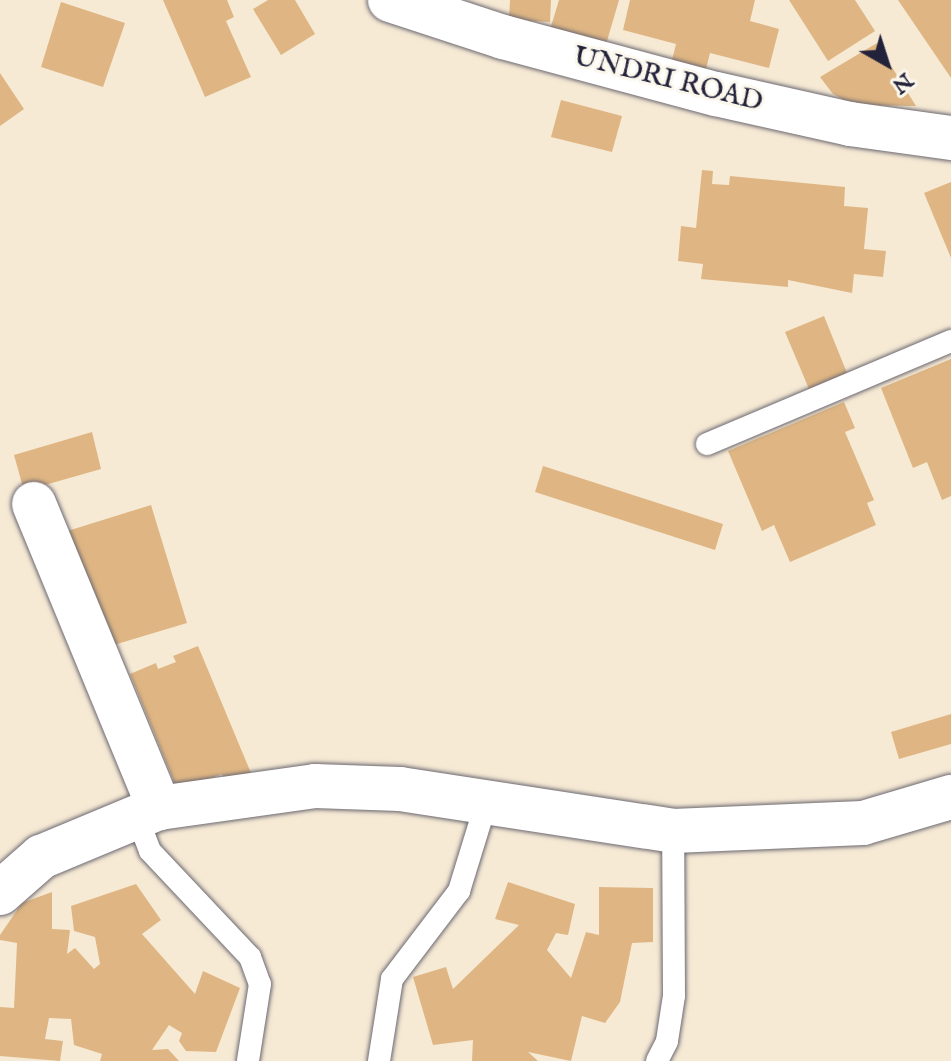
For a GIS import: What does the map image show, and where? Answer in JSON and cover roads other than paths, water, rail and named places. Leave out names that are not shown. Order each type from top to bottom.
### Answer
[{"type":"street","name":"UNDRI ROAD","points":[[390,0],[503,37],[716,94],[850,124],[951,138]]},
{"type":"street","points":[[34,504],[148,813]]},
{"type":"street","points":[[0,893],[41,857],[148,813],[315,786],[400,789],[673,831],[863,823],[951,797]]},
{"type":"lane","points":[[707,444],[951,341]]},
{"type":"lane","points":[[379,1061],[392,979],[459,891],[486,803]]},
{"type":"lane","points":[[148,813],[150,851],[250,957],[260,984],[248,1061]]},
{"type":"lane","points":[[657,1061],[667,1041],[674,996],[673,831]]}]
